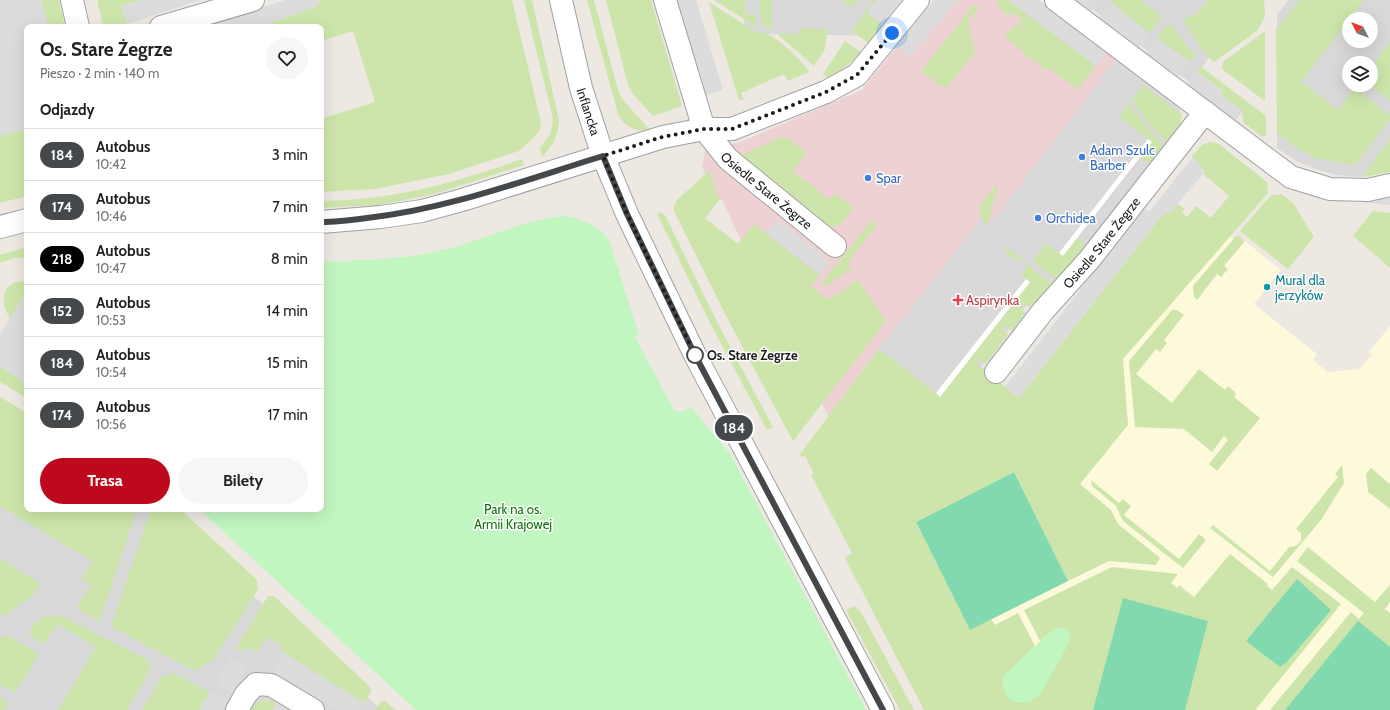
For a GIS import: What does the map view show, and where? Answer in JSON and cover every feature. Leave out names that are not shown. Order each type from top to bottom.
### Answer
[{"type":"street","points":[[72,0],[77,24]]},
{"type":"street","points":[[171,24],[253,0]]},
{"type":"street","name":"Inflancka","points":[[561,0],[581,88],[603,156],[630,221],[695,355],[883,710]]},
{"type":"street","name":"Osiedle Stare Żegrze","points":[[665,0],[704,129],[728,159],[835,246]]},
{"type":"street","name":"Osiedle Stare Żegrze","points":[[324,222],[381,217],[422,211],[462,200],[662,137],[704,129],[732,129],[826,92],[857,75],[918,0]]},
{"type":"street","points":[[1056,0],[1291,177],[1330,189],[1368,190],[1390,185]]},
{"type":"street","name":"Osiedle Stare Żegrze","points":[[996,372],[1043,311],[1089,260],[1205,112]]},
{"type":"street","points":[[0,227],[24,221]]},
{"type":"street","points":[[237,710],[246,694],[256,684],[271,685],[313,710]]},
{"type":"shaded area","points":[[0,0],[42,0],[47,24],[24,24],[24,130],[0,136]]},
{"type":"shaded area","points":[[141,0],[201,0],[127,24],[121,6]]},
{"type":"shaded area","points":[[285,0],[320,0],[317,6],[267,24],[211,24]]},
{"type":"shaded area","points":[[677,0],[696,0],[723,90],[705,95]]},
{"type":"shaded area","points":[[745,0],[901,0],[873,36],[744,33]]},
{"type":"shaded area","points":[[876,0],[901,0],[882,25],[867,12]]},
{"type":"shaded area","points":[[934,0],[1038,0],[1117,59],[989,225],[981,219],[865,367],[829,417],[773,313],[723,201],[716,195],[702,167],[705,151],[743,141],[862,90]]},
{"type":"shaded area","points":[[934,0],[957,0],[910,58],[896,46]]},
{"type":"shaded area","points":[[1008,0],[1038,0],[1107,51],[1096,66]]},
{"type":"shaded area","points":[[1076,0],[1099,0],[1091,11]]},
{"type":"shaded area","points":[[1080,0],[1249,0],[1191,83]]},
{"type":"shaded area","points":[[1288,0],[1390,0],[1390,171],[1362,177],[1337,175],[1317,170],[1298,162],[1277,148],[1277,15]]},
{"type":"shaded area","points":[[1111,3],[1150,33],[1139,47],[1099,17]]},
{"type":"shaded area","points":[[1157,38],[1189,61],[1178,76],[1146,53]]},
{"type":"shaded area","points":[[1117,59],[1175,103],[1180,110],[1181,126],[1070,270],[1030,301],[937,426],[865,367],[981,219],[989,224]]},
{"type":"shaded area","points":[[1196,71],[1222,90],[1220,94],[1243,111],[1234,122],[1186,85]]},
{"type":"shaded area","points":[[1193,157],[1205,171],[1172,211],[1163,214],[1019,398],[1005,387],[1143,208],[1149,212]]},
{"type":"shaded area","points":[[1353,192],[1390,196],[1390,205],[1353,201]]},
{"type":"shaded area","points":[[777,219],[830,262],[820,275],[766,233]]},
{"type":"shaded area","points":[[1222,229],[1240,245],[1245,241],[1281,270],[1254,304],[1317,354],[1313,360],[1328,372],[1360,369],[1372,354],[1369,352],[1390,326],[1390,710],[989,710],[897,538]]},
{"type":"shaded area","points":[[24,296],[24,382],[0,366],[0,334]]},
{"type":"shaded area","points":[[1033,303],[1039,308],[988,373],[982,369]]},
{"type":"shaded area","points":[[0,410],[24,498],[24,512],[159,512],[382,710],[0,710]]},
{"type":"shaded area","points":[[284,653],[364,703],[360,710],[338,710],[273,671]]},
{"type":"shaded area","points":[[231,658],[247,668],[232,693],[216,683]]},
{"type":"shaded area","points":[[210,692],[227,702],[222,710],[199,710]]},
{"type":"shaded area","points":[[277,702],[291,710],[272,710]]},
{"type":"green space","points":[[0,0],[59,0],[64,24],[24,24],[24,197],[0,203]]},
{"type":"green space","points":[[141,0],[121,6],[127,24],[103,24],[97,1]]},
{"type":"green space","points":[[320,0],[512,0],[541,123],[540,130],[519,151],[449,174],[375,189],[324,192],[324,118],[375,102],[353,31],[324,40],[324,24],[267,24],[317,6]]},
{"type":"green space","points":[[524,0],[532,0],[559,120],[554,140],[542,157],[540,148],[550,134],[553,119]]},
{"type":"green space","points":[[587,0],[594,0],[618,90],[622,99],[650,130],[631,128],[621,119],[618,114]]},
{"type":"green space","points":[[606,0],[651,0],[682,106],[653,116],[633,94],[628,85]]},
{"type":"green space","points":[[714,0],[745,0],[745,14],[755,15],[758,26],[755,26]]},
{"type":"green space","points":[[760,0],[772,0],[772,29],[764,27],[760,15]]},
{"type":"green space","points":[[845,0],[858,0],[854,6],[845,6]]},
{"type":"green space","points":[[873,0],[876,0],[867,12],[882,25],[868,43],[852,31]]},
{"type":"green space","points":[[998,0],[1008,0],[1096,66],[1077,90],[1048,67],[1045,70],[1004,37],[1015,24],[1017,26],[1021,25],[1021,22],[1019,17],[1015,14],[1007,15],[997,6]]},
{"type":"green space","points":[[1113,0],[1140,0],[1162,16],[1150,33],[1111,3]]},
{"type":"green space","points":[[1208,0],[1264,0],[1265,15],[1258,30],[1214,62],[1202,49],[1183,20],[1198,13]]},
{"type":"green space","points":[[1300,0],[1364,0],[1355,12],[1342,12],[1342,29],[1301,82],[1338,110],[1352,92],[1360,92],[1390,115],[1390,119],[1355,165],[1318,159],[1300,150],[1277,133],[1276,30]]},
{"type":"green space","points":[[709,2],[758,33],[772,36],[778,40],[809,72],[788,81],[784,74],[741,93],[744,100],[739,100]]},
{"type":"green space","points":[[974,5],[979,9],[968,20],[975,53],[945,89],[921,71]]},
{"type":"green space","points":[[1169,22],[1195,56],[1189,61],[1157,38]]},
{"type":"green space","points":[[800,28],[828,29],[825,49],[814,66],[777,34],[800,34]]},
{"type":"green space","points":[[1265,31],[1265,101],[1222,69],[1223,62]]},
{"type":"green space","points":[[845,41],[861,52],[846,67],[828,78],[823,74]]},
{"type":"green space","points":[[1390,42],[1390,101],[1378,92],[1378,58]]},
{"type":"green space","points":[[1200,66],[1266,116],[1266,135],[1262,137],[1243,122],[1242,111],[1220,94],[1222,90],[1196,71]]},
{"type":"green space","points":[[1143,85],[1182,114],[1180,129],[1169,145],[1145,119],[1132,99]]},
{"type":"green space","points":[[1129,103],[1166,149],[1153,167],[1136,154],[1148,139],[1119,116]]},
{"type":"green space","points":[[785,136],[807,153],[793,171],[830,200],[835,193],[854,208],[838,225],[825,227],[737,157]]},
{"type":"green space","points":[[1390,139],[1390,172],[1362,177]]},
{"type":"green space","points":[[1210,142],[1219,144],[1267,182],[1268,193],[1123,359],[1128,425],[1080,484],[1111,510],[1118,524],[1160,558],[1156,565],[1109,561],[1068,581],[1014,472],[916,522],[970,629],[991,619],[995,625],[1018,613],[1035,646],[1004,675],[1054,629],[1040,641],[1024,610],[1112,567],[1178,574],[1171,583],[1177,588],[1179,585],[1194,597],[1230,554],[1268,584],[1267,586],[1272,590],[1292,567],[1341,604],[1256,709],[1257,710],[924,710],[845,558],[852,553],[811,475],[814,473],[805,456],[802,457],[800,454],[879,349],[936,393],[1026,279],[1021,275],[1026,269],[1026,264],[1022,261],[1017,261],[1004,251],[1007,247],[1053,285],[1030,308],[1023,303],[1020,307],[1026,312],[1012,331],[1005,326],[1002,330],[1008,335],[986,364],[979,359],[976,363],[1019,398],[1163,214],[1172,211],[1178,204],[1185,209],[1182,213],[1187,217],[1196,206],[1211,218],[1229,196],[1203,174],[1205,171],[1192,156],[1202,145]]},
{"type":"green space","points":[[522,159],[524,165],[431,195],[378,205],[324,208],[324,201],[348,200],[399,194],[448,183]]},
{"type":"green space","points":[[710,170],[716,194],[721,198],[705,218],[738,244],[754,224],[820,275],[811,286],[828,300],[858,280],[886,321],[793,441],[726,316],[673,209],[677,200]]},
{"type":"green space","points":[[999,181],[988,225],[981,219],[979,206]]},
{"type":"green space","points":[[1282,194],[1293,203],[1314,237],[1288,269],[1240,231],[1271,195]]},
{"type":"green space","points":[[1373,211],[1390,213],[1390,268],[1353,236]]},
{"type":"green space","points":[[660,212],[665,215],[717,322],[773,427],[767,430],[710,323],[657,214]]},
{"type":"green space","name":"Park na os. Armii Krajowej","points":[[565,216],[578,219],[599,230],[609,240],[639,335],[635,337],[675,412],[678,410],[680,413],[691,407],[730,454],[866,710],[416,710],[202,512],[324,512],[324,261],[386,259],[435,252],[465,244],[522,225]]},
{"type":"green space","points":[[871,221],[877,225],[849,261],[851,269],[825,287],[821,284]]},
{"type":"green space","points":[[1074,235],[1089,247],[1058,281],[1033,261],[1046,243],[1059,253]]},
{"type":"green space","points":[[1237,235],[1245,241],[1224,266],[1228,269],[1221,277],[1217,274],[1197,300],[1194,297],[1193,286]]},
{"type":"green space","points":[[24,248],[24,258],[14,258],[0,263],[0,255]]},
{"type":"green space","points":[[24,282],[24,296],[10,318],[5,306],[4,295],[6,290],[15,283]]},
{"type":"green space","points":[[1172,310],[1177,310],[1184,315],[1164,340],[1167,343],[1160,352],[1156,349],[1136,374],[1172,403],[1199,369],[1225,390],[1228,386],[1236,393],[1234,397],[1260,418],[1217,471],[1209,464],[1228,440],[1224,436],[1212,452],[1184,429],[1135,427],[1129,361]]},
{"type":"green space","points":[[0,366],[24,382],[24,396],[0,382]]},
{"type":"green space","points":[[0,397],[24,411],[24,512],[136,512],[99,622],[78,609],[78,606],[91,585],[81,579],[92,561],[0,506]]},
{"type":"green space","points":[[1342,465],[1344,483],[1321,520],[1273,577],[1210,528],[1213,525],[1270,571],[1289,547],[1296,546],[1301,541],[1301,533],[1296,529],[1338,477],[1335,474]]},
{"type":"green space","points":[[1371,468],[1390,484],[1390,509],[1368,492],[1366,474]]},
{"type":"green space","points":[[1014,472],[1068,581],[970,630],[916,522]]},
{"type":"green space","points":[[1091,480],[1119,503],[1123,499],[1131,506],[1124,515],[1179,559],[1199,534],[1206,540],[1183,568],[1123,521],[1116,506],[1092,486]]},
{"type":"green space","points":[[150,512],[183,512],[257,580],[258,589],[214,659],[199,669],[194,670],[111,627]]},
{"type":"green space","points":[[1308,547],[1375,602],[1390,585],[1390,602],[1385,609],[1390,613],[1390,710],[1270,710],[1351,612],[1359,619],[1364,613],[1297,561]]},
{"type":"green space","points":[[0,559],[40,583],[33,595],[4,616],[0,613]]},
{"type":"green space","points":[[1297,579],[1331,610],[1287,662],[1280,667],[1246,641]]},
{"type":"green space","points":[[268,596],[274,596],[370,687],[371,691],[364,703],[280,651],[282,646],[267,637],[257,652],[247,646],[243,652],[236,648]]},
{"type":"green space","points":[[1123,598],[1208,621],[1185,710],[1093,710]]},
{"type":"green space","points":[[854,606],[861,612],[914,710],[900,710],[846,610]]},
{"type":"green space","points":[[46,616],[61,616],[148,660],[150,670],[127,710],[58,710],[96,647],[57,624],[44,645],[33,638],[30,631],[40,619]]},
{"type":"green space","points":[[1358,621],[1390,647],[1390,710],[1285,710]]},
{"type":"green space","points":[[1060,627],[1066,629],[1070,634],[1070,641],[1040,695],[1033,700],[1026,702],[1013,701],[1004,692],[1004,675],[1054,629]]},
{"type":"green space","points":[[7,635],[39,654],[15,693],[0,684],[0,637]]},
{"type":"green space","points":[[173,673],[210,692],[199,710],[142,710],[162,676]]},
{"type":"green space","points":[[0,697],[9,703],[5,710],[0,710]]},
{"type":"green space","points":[[264,700],[277,702],[272,710],[250,710],[258,702]]},
{"type":"green space","points":[[385,701],[396,710],[375,710],[380,702]]},
{"type":"pier","points":[[1148,139],[1152,142],[1063,256],[1059,253]]},
{"type":"pier","points":[[1026,279],[1030,282],[940,397],[936,393]]},
{"type":"bus line","name":"184","points":[[324,222],[381,217],[422,211],[603,156],[649,262],[695,355],[883,710]]},
{"type":"place","name":"Adam Szulc Barber","points":[[1082,157]]},
{"type":"place","name":"Spar","points":[[868,178]]},
{"type":"place","name":"Orchidea","points":[[1038,218]]},
{"type":"place","name":"Mural dla jerzyków","points":[[1267,287]]},
{"type":"place","name":"Aspirynka","points":[[958,300]]},
{"type":"place","name":"Os. Stare Żegrze","points":[[695,355]]},
{"type":"route","points":[[695,355],[649,262],[603,156],[662,137],[704,129],[732,129],[826,92],[857,75],[892,33]]}]
